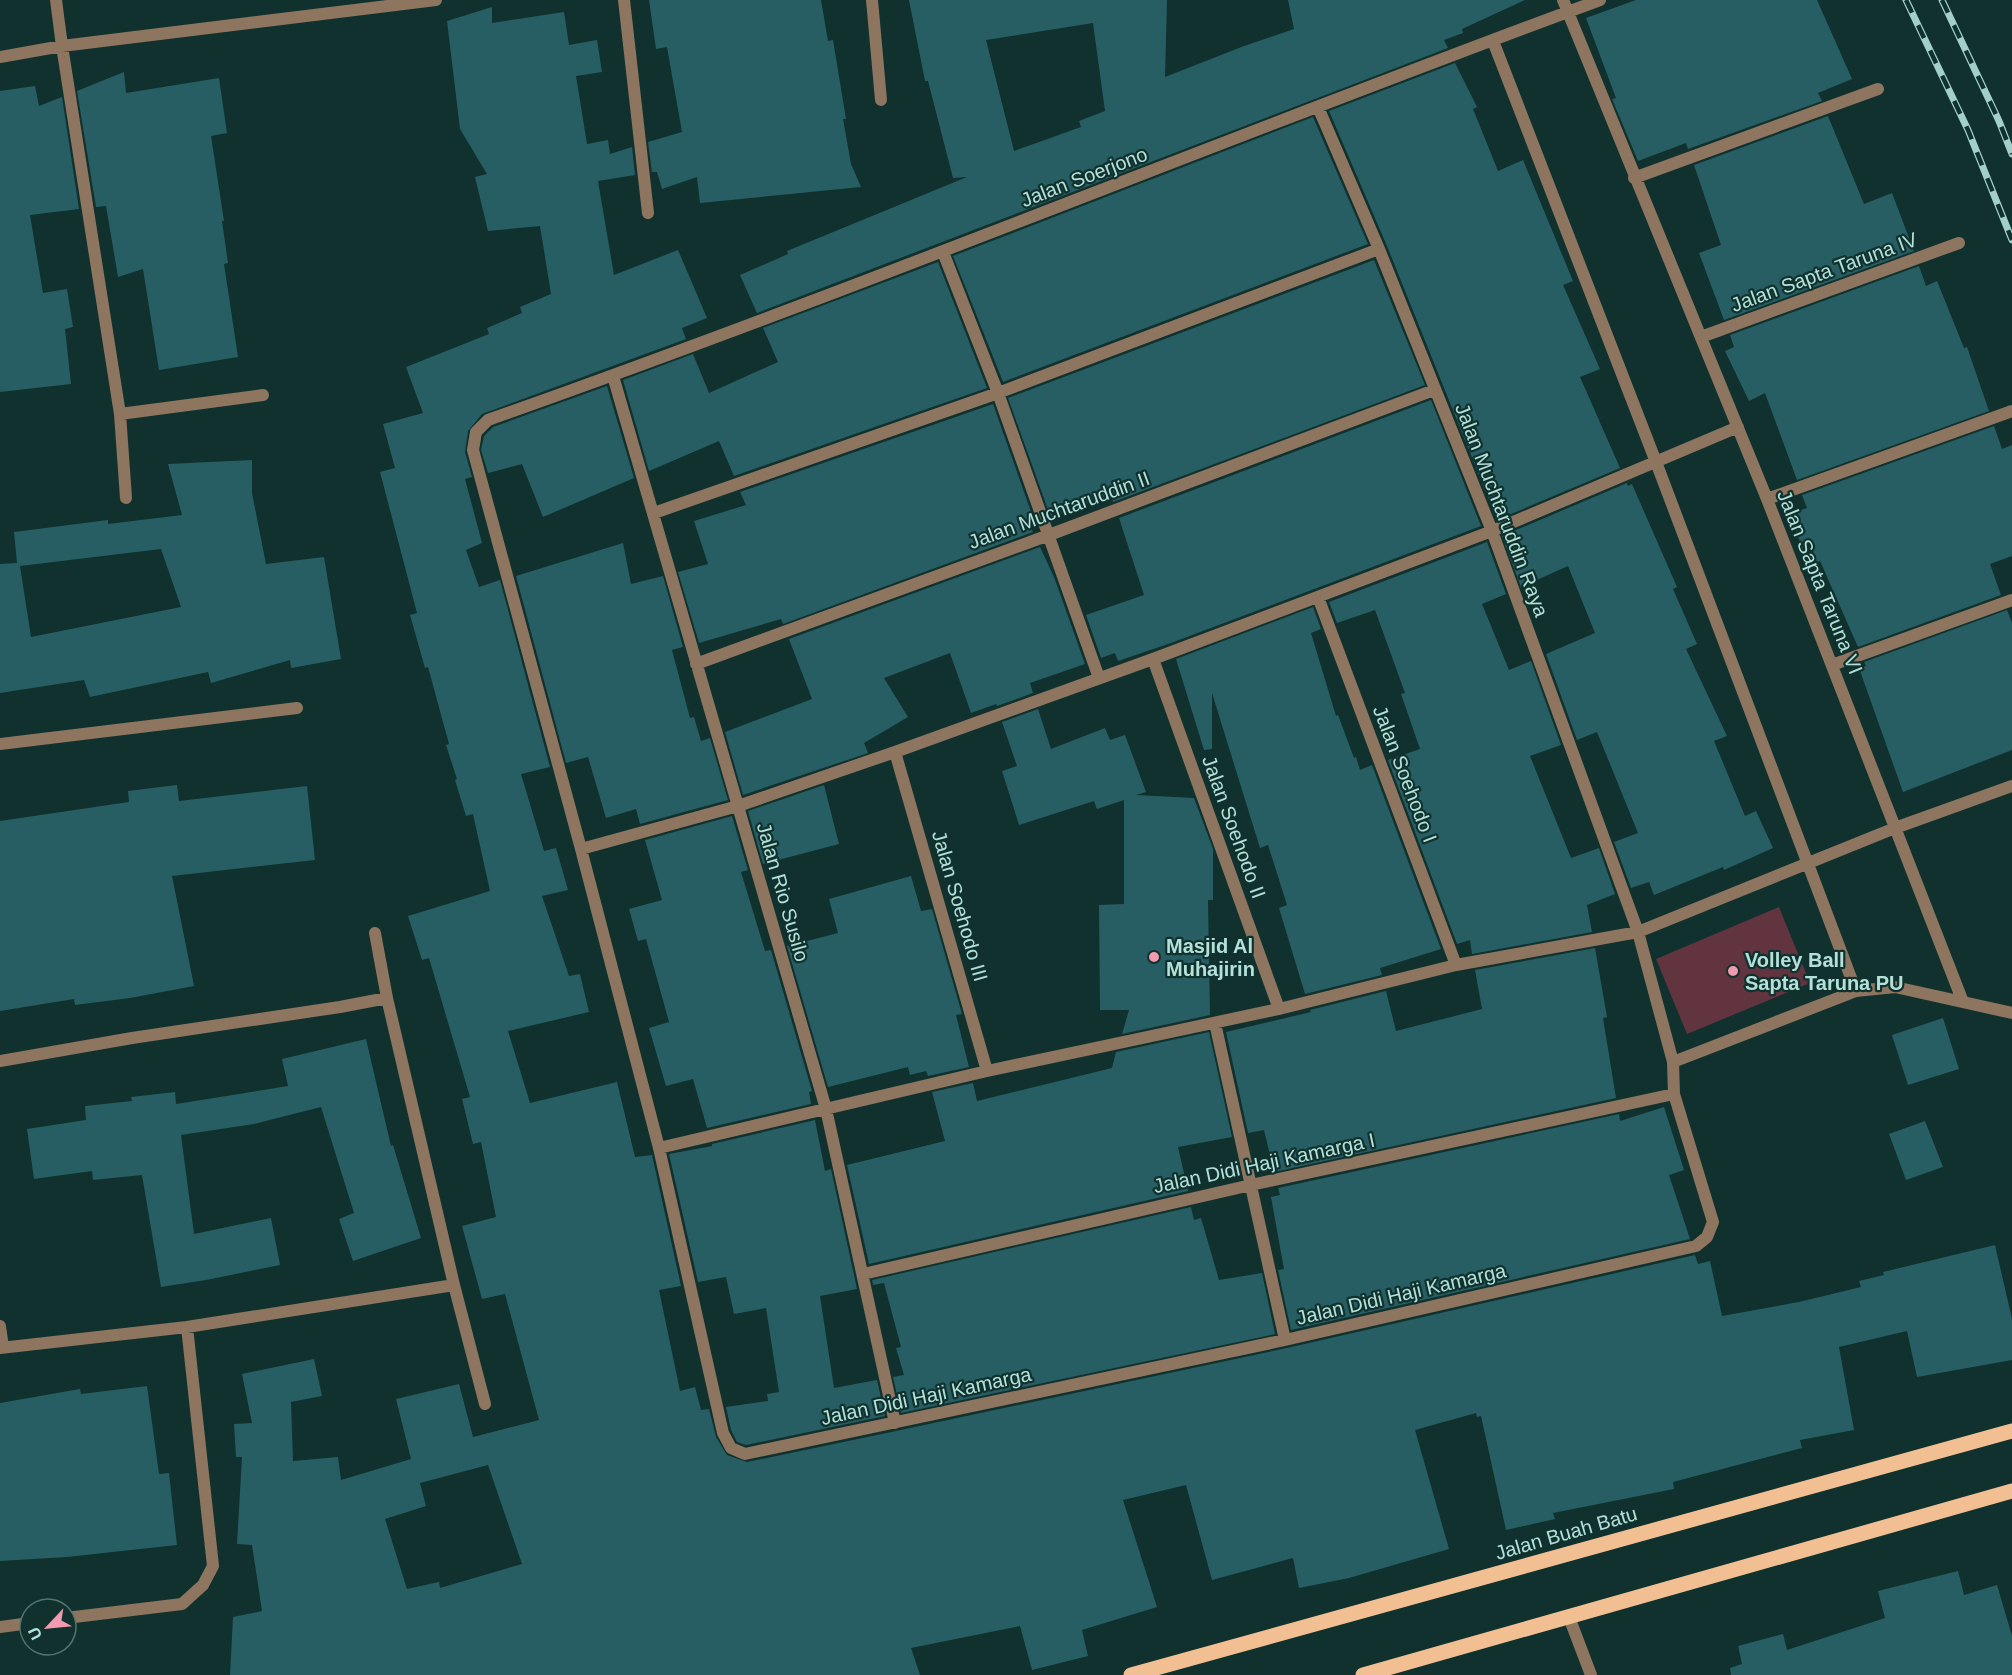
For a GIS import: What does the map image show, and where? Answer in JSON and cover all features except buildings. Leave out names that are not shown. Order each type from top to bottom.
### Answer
[{"type":"main road","name":"Jalan Buah Batu","points":[[1131,1675],[2012,1431]]},
{"type":"main road","points":[[1363,1675],[2012,1491]]},
{"type":"street","points":[[56,0],[120,414],[126,498]]},
{"type":"street","points":[[0,57],[62,46],[436,0]]},
{"type":"street","points":[[624,0],[648,213]]},
{"type":"street","points":[[873,0],[881,100]]},
{"type":"street","points":[[1565,6],[1600,0]]},
{"type":"street","name":"Jalan Soerjono","points":[[731,1448],[723,1433],[659,1148],[473,450],[476,432],[488,420],[613,376],[944,252],[1493,41],[1565,6]]},
{"type":"street","name":"Jalan Sapta Taruna VI","points":[[1565,6],[1767,499],[1963,1002]]},
{"type":"street","points":[[1493,41],[1656,462],[1856,991]]},
{"type":"street","points":[[1634,178],[1878,89]]},
{"type":"street","name":"Jalan Muchtaruddin Raya","points":[[1318,107],[1379,249],[1492,531],[1638,932],[1673,1062]]},
{"type":"street","name":"Jalan Sapta Taruna IV","points":[[1701,337],[1959,243]]},
{"type":"street","points":[[654,513],[998,393],[1379,249]]},
{"type":"street","points":[[944,252],[998,393],[1099,678]]},
{"type":"street","name":"Jalan Rio Susilo","points":[[613,376],[826,1109],[895,1423]]},
{"type":"street","name":"Jalan Muchtaruddin II","points":[[696,664],[1434,390]]},
{"type":"street","points":[[120,414],[263,395]]},
{"type":"street","points":[[1767,499],[2012,411]]},
{"type":"street","points":[[581,849],[738,806],[1154,659],[1492,531],[1738,428]]},
{"type":"street","name":"Jalan Soehodo I","points":[[1318,597],[1456,964]]},
{"type":"street","points":[[1832,665],[2012,600]]},
{"type":"street","name":"Jalan Soehodo II","points":[[1154,659],[1279,1009]]},
{"type":"street","points":[[0,744],[297,708]]},
{"type":"street","name":"Jalan Soehodo III","points":[[896,752],[987,1071]]},
{"type":"street","points":[[659,1148],[987,1071],[1279,1009],[1456,964],[1638,932],[1895,828],[2012,786]]},
{"type":"street","points":[[375,933],[387,998],[454,1285],[485,1404]]},
{"type":"street","points":[[1673,1062],[1856,991],[1895,987],[2012,1013]]},
{"type":"street","points":[[0,1060],[387,998]]},
{"type":"street","points":[[1215,1023],[1285,1340]]},
{"type":"street","name":"Jalan Didi Haji Kamarga","points":[[731,1448],[745,1454],[895,1423],[1285,1340],[1696,1246],[1707,1237],[1713,1222],[1674,1094],[1673,1062]]},
{"type":"street","name":"Jalan Didi Haji Kamarga I","points":[[863,1274],[1251,1185],[1674,1094]]},
{"type":"street","points":[[0,1326],[1,1347],[187,1328],[454,1285]]},
{"type":"street","points":[[78,1617],[182,1604],[202,1585],[213,1566],[187,1328]]},
{"type":"street","points":[[1569,1617],[1591,1675]]},
{"type":"street","points":[[0,1627],[18,1625]]},
{"type":"shaded area","name":"Volley Ball Sapta Taruna PU","points":[[1779,907],[1810,983],[1687,1034],[1656,959]]},
{"type":"railway","points":[[1906,0],[1968,130],[2012,240]]},
{"type":"railway","points":[[1942,0],[1999,121],[2012,154]]},
{"type":"place","name":"Masjid Al Muhajirin","points":[[1154,957]]},
{"type":"place","name":"Volley Ball Sapta Taruna PU","points":[[1733,971]]}]
